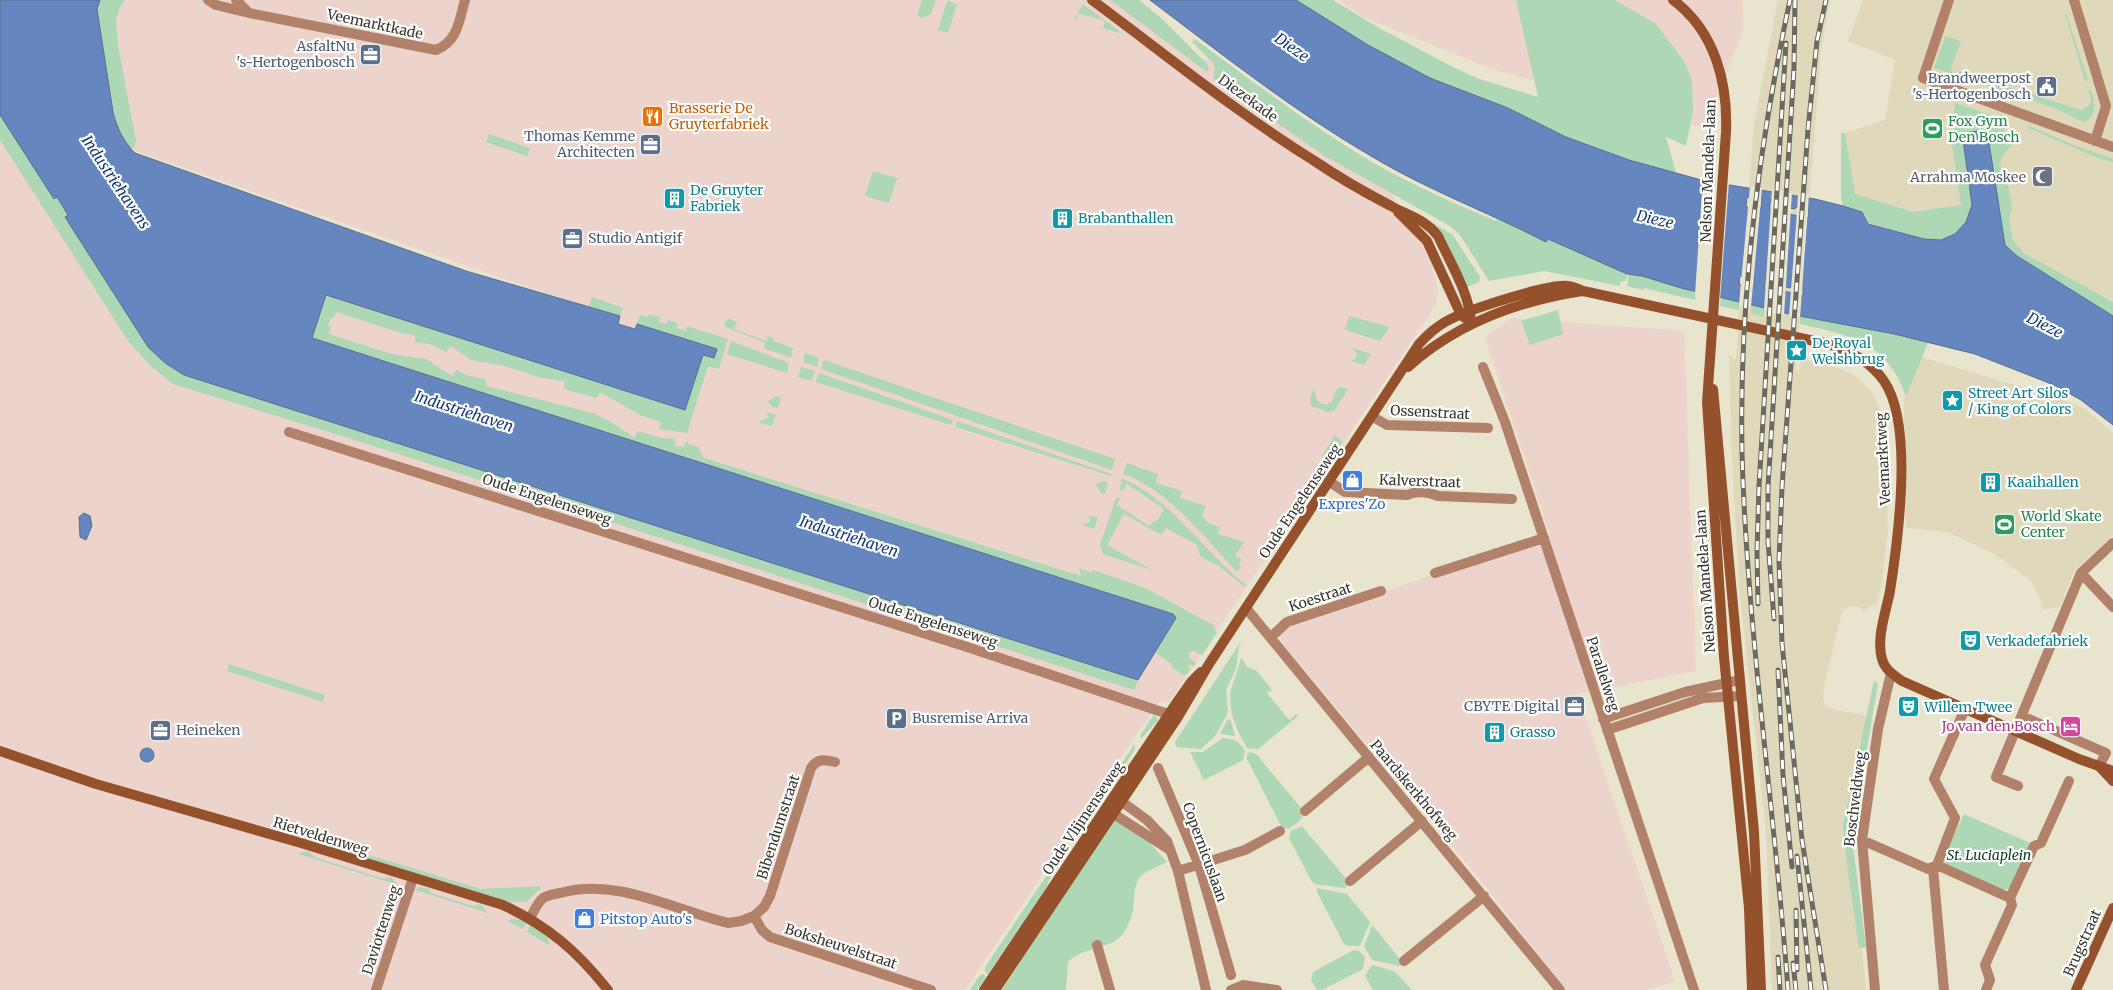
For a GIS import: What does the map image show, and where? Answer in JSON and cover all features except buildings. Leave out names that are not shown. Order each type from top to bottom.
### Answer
[{"type":"street","name":"Veemarktkade","points":[[208,0],[216,5],[249,13],[436,50],[450,43],[455,34],[465,0]]},
{"type":"street","points":[[236,0],[249,13]]},
{"type":"street","name":"Diezekade","points":[[1092,0],[1311,160],[1394,208],[1425,222],[1438,236],[1471,324]]},
{"type":"street","name":"Nelson Mandela-laan","points":[[1673,0],[1692,18],[1714,54],[1724,88],[1726,111],[1707,402],[1728,697],[1749,908],[1752,990]]},
{"type":"street","points":[[1948,0],[1923,78],[2113,146]]},
{"type":"street","points":[[2074,0],[2106,106],[2095,141]]},
{"type":"street","name":"Veemarktweg","points":[[1466,313],[1555,286],[1569,286],[1828,344],[1856,355],[1878,374],[1892,397],[1899,438],[1899,531],[1881,640],[1882,661],[1891,673]]},
{"type":"street","name":"Veemarktweg","points":[[1471,324],[1532,300],[1583,290]]},
{"type":"street","name":"Oude Engelenseweg","points":[[289,432],[955,643],[1174,715],[1373,417],[1414,350],[1427,335],[1446,321],[1466,313]]},
{"type":"street","name":"Oude Engelenseweg","points":[[1400,374],[1442,340],[1471,324]]},
{"type":"street","name":"Nelson Mandela-laan","points":[[1711,358],[1754,832],[1761,990]]},
{"type":"street","name":"Parallelweg","points":[[1483,367],[1502,415],[1544,538],[1694,990]]},
{"type":"street","name":"Ossenstraat","points":[[1373,417],[1387,425],[1488,428]]},
{"type":"street","name":"Kalverstraat","points":[[1330,482],[1346,492],[1407,495],[1413,492],[1431,493],[1438,496],[1512,498]]},
{"type":"street","points":[[1435,573],[1544,538]]},
{"type":"street","points":[[2018,786],[1996,777],[2081,573],[2113,543]]},
{"type":"street","points":[[2081,573],[2113,607]]},
{"type":"street","name":"Koestraat","points":[[1271,637],[1287,622],[1381,591]]},
{"type":"street","name":"Paardskerkhofweg","points":[[1246,608],[1560,990]]},
{"type":"street","points":[[1891,673],[1902,681],[2016,732],[2113,771]]},
{"type":"street","name":"Boschveldweg","points":[[1875,990],[1862,840],[1878,729],[1891,673]]},
{"type":"street","points":[[1603,719],[1685,692],[1740,680]]},
{"type":"street","points":[[1607,730],[1702,698],[1741,696]]},
{"type":"street","points":[[1944,990],[1935,867],[1955,818],[1934,779],[1965,709]]},
{"type":"street","name":"Oude Vlijmenseweg","points":[[995,990],[1174,715]]},
{"type":"street","points":[[2022,716],[2106,753],[2099,766]]},
{"type":"street","name":"Rietveldenweg","points":[[0,751],[104,787],[503,905],[530,918],[563,941],[591,969],[608,990]]},
{"type":"street","points":[[1305,811],[1369,757]]},
{"type":"street","name":"Bibendumstraat","points":[[754,916],[764,907],[770,896],[811,768],[814,763],[820,760],[835,762]]},
{"type":"street","points":[[2099,766],[2113,781]]},
{"type":"street","name":"Copernicuslaan","points":[[1158,768],[1198,866],[1231,975]]},
{"type":"street","points":[[1988,990],[1990,980],[1985,965],[2012,904],[2010,898],[2034,846],[2041,844],[2069,781]]},
{"type":"street","points":[[1118,799],[1158,829],[1167,841],[1178,871],[1206,990]]},
{"type":"street","points":[[1110,811],[1170,850]]},
{"type":"street","name":"Oude Vlijmenseweg","points":[[984,990],[1110,811]]},
{"type":"street","points":[[1350,881],[1422,821]]},
{"type":"street","points":[[1178,871],[1245,850],[1280,831]]},
{"type":"street","points":[[1862,840],[1928,868],[1935,867],[2010,898]]},
{"type":"street","name":"Daviottenweg","points":[[376,990],[413,878]]},
{"type":"street","points":[[530,918],[544,897],[567,891],[599,888],[619,890],[728,923],[754,916]]},
{"type":"street","points":[[1404,961],[1484,896]]},
{"type":"street","name":"Brugstraat","points":[[2076,990],[2113,908]]},
{"type":"street","name":"Boksheuvelstraat","points":[[754,916],[762,930],[770,937],[931,990]]},
{"type":"street","points":[[1097,945],[1110,990]]},
{"type":"street","points":[[1234,989],[1244,985],[1277,990]]},
{"type":"shaded area","points":[[109,0],[1120,0],[1201,62],[1211,58],[1386,183],[1429,257],[1438,291],[1436,305],[1169,702],[1159,701],[965,990],[0,990],[0,78],[183,369],[1173,614],[312,338],[326,295],[685,410],[637,324],[635,329],[617,324],[619,316],[534,289],[133,150]]},
{"type":"shaded area","points":[[1339,0],[1742,0],[1743,30],[1705,128],[1495,70],[1365,18]]},
{"type":"shaded area","points":[[1778,0],[1830,0],[1821,51],[1796,370],[1799,370],[1800,361],[1812,361],[1830,364],[1852,374],[1874,396],[1882,414],[1885,433],[1888,532],[1881,586],[1876,606],[1872,605],[1863,612],[1860,607],[1849,606],[1842,612],[1824,686],[1823,699],[1826,707],[1831,709],[1870,716],[1851,836],[1866,990],[1772,990],[1766,833],[1739,586],[1729,355],[1736,359],[1754,124]]},
{"type":"shaded area","points":[[1863,0],[2113,0],[2113,302],[2024,253],[2013,240],[2009,218],[2012,209],[2000,164],[2002,157],[2013,142],[2002,138],[2008,121],[1953,108],[1954,118],[1948,119],[1961,205],[1913,212],[1854,194],[1845,133],[1885,120],[1895,60],[1848,41]]},
{"type":"shaded area","points":[[1511,318],[1684,331],[1696,671],[1578,694],[1675,981],[1648,990],[1567,990],[1477,876],[1283,644],[1280,634],[1295,622],[1550,535],[1485,337]]},
{"type":"shaded area","points":[[1921,357],[2065,400],[2084,408],[2113,433],[2113,535],[2074,571],[2060,607],[2043,610],[2031,581],[1993,553],[1947,532],[1906,528],[1904,399]]},
{"type":"green space","points":[[100,0],[125,0],[119,9],[116,20],[118,46],[136,141],[135,146],[131,149],[122,136],[113,112],[97,9]]},
{"type":"green space","points":[[922,0],[936,0],[931,14],[923,18],[917,16]]},
{"type":"green space","points":[[1110,0],[1139,0],[1162,19],[1207,64],[1209,68],[1207,72]]},
{"type":"green space","points":[[1296,0],[1333,0],[1379,28],[1453,67],[1479,79],[1538,97],[1516,0],[1615,0],[1656,24],[1684,61],[1692,81],[1693,111],[1686,146],[1666,137],[1676,173],[1629,160],[1566,137],[1508,108],[1430,78],[1368,45]]},
{"type":"green space","points":[[947,1],[957,4],[948,33],[938,30]]},
{"type":"green space","points":[[1083,4],[1123,34],[1103,28],[1105,21],[1078,13],[1076,20],[1074,19]]},
{"type":"green space","points":[[2065,14],[2088,80],[2085,81]]},
{"type":"green space","points":[[1945,36],[1961,41],[1951,68],[1952,71],[1958,74],[1959,71],[1970,74],[1969,79],[1934,68]]},
{"type":"green space","points":[[1195,39],[1304,118],[1372,162],[1418,186],[1496,221],[1498,217],[1546,241],[1547,239],[1627,274],[1626,281],[1621,281],[1620,286],[1544,271],[1489,281],[1460,235],[1450,226],[1323,155],[1213,78],[1214,64],[1192,42]]},
{"type":"green space","points":[[1980,78],[2081,110],[2089,106],[2091,100],[2088,90],[2091,90],[2094,104],[2092,116],[2084,122],[2054,108],[1978,82]]},
{"type":"green space","points":[[1955,103],[2008,121],[2002,137],[2014,142],[2002,157],[2000,164],[2002,171],[2007,177],[2012,209],[2009,218],[2013,240],[2024,253],[2113,302],[2113,316],[2017,256],[2005,245],[2001,217],[1962,134],[1972,205],[1966,222],[1955,234],[1941,240],[1924,239],[1868,223],[1862,212],[1843,206],[1841,197],[1841,133],[1845,133],[1855,194],[1913,212],[1961,205],[1948,119],[1953,117]]},
{"type":"green space","points":[[0,110],[54,199],[57,197],[68,215],[65,217],[148,347],[184,375],[1138,680],[1134,690],[358,441],[173,384],[151,366],[128,341],[0,140]]},
{"type":"green space","points":[[2029,126],[2113,159],[2113,162],[2100,159],[2028,128]]},
{"type":"green space","points":[[489,134],[530,148],[527,156],[486,142]]},
{"type":"green space","points":[[873,171],[897,178],[889,203],[865,196]]},
{"type":"green space","points":[[1432,223],[1452,234],[1480,277],[1479,282],[1465,288]]},
{"type":"green space","points":[[1629,274],[1696,291],[1695,300],[1627,286]]},
{"type":"green space","points":[[326,295],[685,410],[704,354],[717,349],[637,324],[640,315],[648,317],[649,314],[660,317],[659,322],[666,324],[668,320],[678,323],[677,328],[686,331],[687,326],[728,339],[719,369],[708,366],[687,433],[659,429],[661,422],[640,415],[600,392],[597,398],[564,389],[565,381],[542,378],[505,366],[471,360],[451,346],[446,352],[430,344],[415,342],[415,335],[404,334],[336,312],[328,326],[331,327],[329,334],[391,354],[426,359],[452,376],[457,370],[469,376],[486,379],[486,386],[593,413],[635,438],[637,431],[662,438],[675,439],[675,446],[684,447],[686,441],[688,441],[688,444],[698,447],[704,458],[1081,576],[1079,568],[1090,572],[1093,570],[1143,587],[1215,626],[1214,628],[1217,633],[1202,655],[1194,651],[1189,652],[1189,658],[1196,663],[1194,666],[1190,664],[1188,666],[1190,669],[1186,675],[1183,675],[1171,666],[1172,664],[1156,653],[1176,618],[1173,614],[312,338]]},
{"type":"green space","points":[[592,297],[623,308],[620,316],[589,307]]},
{"type":"green space","points":[[1721,297],[1739,302],[1739,310],[1720,306]]},
{"type":"green space","points":[[1751,304],[1764,307],[1763,317],[1751,313]]},
{"type":"green space","points":[[1558,310],[1563,334],[1530,345],[1521,321]]},
{"type":"green space","points":[[1349,316],[1390,327],[1380,341],[1345,330]]},
{"type":"green space","points":[[1800,316],[1928,343],[1906,396],[1898,378],[1888,363],[1877,352],[1851,338],[1800,324]]},
{"type":"green space","points":[[730,319],[737,322],[734,329],[766,341],[768,336],[774,338],[774,341],[793,348],[791,358],[764,348],[765,343],[724,326],[726,320]]},
{"type":"green space","points":[[731,341],[789,363],[787,373],[727,354]]},
{"type":"green space","points":[[1353,348],[1371,354],[1364,365],[1351,361],[1356,358],[1357,354]]},
{"type":"green space","points":[[805,353],[819,358],[817,367],[803,362]]},
{"type":"green space","points":[[824,360],[1115,459],[1112,470],[821,369]]},
{"type":"green space","points":[[801,367],[815,371],[812,381],[798,377]]},
{"type":"green space","points":[[819,373],[953,420],[951,425],[816,382]]},
{"type":"green space","points":[[1338,387],[1348,389],[1334,411],[1328,412],[1311,406],[1310,400],[1313,390],[1319,402],[1327,404],[1331,403]]},
{"type":"green space","points":[[777,396],[781,398],[778,408],[771,406],[768,401]]},
{"type":"green space","points":[[766,412],[776,415],[772,426],[759,422],[769,417]]},
{"type":"green space","points":[[957,421],[1111,474],[1111,476],[956,427]]},
{"type":"green space","points":[[1335,435],[1342,442],[1329,461],[1322,456]]},
{"type":"green space","points":[[1127,463],[1158,474],[1156,483],[1182,491],[1180,498],[1206,506],[1202,516],[1208,523],[1220,527],[1218,534],[1244,542],[1235,555],[1241,559],[1239,562],[1241,567],[1237,572],[1199,530],[1171,503],[1140,482],[1123,474]]},
{"type":"green space","points":[[1122,478],[1140,488],[1172,513],[1230,572],[1246,585],[1245,587],[1220,567],[1200,556],[1197,545],[1166,528],[1161,535],[1124,514],[1107,545],[1152,570],[1103,554],[1100,545],[1116,498],[1120,498],[1117,505],[1149,526],[1154,521],[1156,522],[1164,509],[1127,484],[1123,491],[1120,489]]},
{"type":"green space","points":[[1102,481],[1108,482],[1105,494],[1101,493],[1096,484]]},
{"type":"green space","points":[[1088,515],[1098,518],[1094,529],[1082,525],[1091,521]]},
{"type":"green space","points":[[1242,640],[1239,647],[1236,669],[1226,690],[1228,710],[1215,736],[1201,749],[1176,747],[1175,742]]},
{"type":"green space","points":[[1241,657],[1247,667],[1257,671],[1272,690],[1267,693],[1289,720],[1297,714],[1298,716],[1257,750],[1254,748],[1248,749],[1237,729],[1232,714],[1231,690]]},
{"type":"green space","points":[[229,664],[325,695],[323,702],[227,671]]},
{"type":"green space","points":[[1874,681],[1878,683],[1852,838],[1866,947],[1859,948],[1843,825]]},
{"type":"green space","points":[[1154,714],[1158,720],[1141,739],[1140,736]]},
{"type":"green space","points":[[1228,719],[1231,721],[1235,736],[1220,734]]},
{"type":"green space","points":[[1223,738],[1234,740],[1241,745],[1245,751],[1243,760],[1204,780],[1190,752],[1203,752]]},
{"type":"green space","points":[[1134,745],[1134,751],[1079,833],[1076,832]]},
{"type":"green space","points":[[1250,752],[1256,754],[1301,808],[1302,818],[1288,829],[1281,826],[1247,759],[1247,754]]},
{"type":"green space","name":"St. Luciaplein","points":[[1964,814],[2030,843],[2009,889],[2002,890],[1945,863],[1944,856]]},
{"type":"green space","points":[[1116,819],[1146,839],[1167,862],[1139,878],[1135,888],[1132,914],[1123,933],[1112,943],[1081,953],[1068,962],[1066,990],[1002,990],[1112,821]]},
{"type":"green space","points":[[1302,826],[1347,880],[1348,885],[1345,888],[1314,884],[1311,880],[1289,838],[1291,831]]},
{"type":"green space","points":[[326,842],[481,889],[540,886],[541,888],[526,902],[510,902],[333,848]]},
{"type":"green space","points":[[1065,848],[1068,849],[1053,871],[1046,888],[988,974],[985,971],[985,967]]},
{"type":"green space","points":[[307,851],[314,857],[384,879],[391,877],[398,885],[298,854]]},
{"type":"green space","points":[[421,887],[429,889],[431,893],[473,906],[480,904],[488,913],[415,890]]},
{"type":"green space","points":[[1317,888],[1347,894],[1370,922],[1360,946],[1344,944],[1317,892]]},
{"type":"green space","points":[[512,919],[526,923],[522,929],[508,921]]},
{"type":"green space","points":[[530,925],[547,937],[550,946],[527,932]]},
{"type":"green space","points":[[1373,926],[1400,959],[1399,966],[1372,960],[1364,947]]},
{"type":"green space","points":[[1354,950],[1359,951],[1365,957],[1363,969],[1322,990],[1317,990],[1311,980],[1313,972]]},
{"type":"green space","points":[[1372,965],[1394,971],[1412,990],[1373,990],[1365,976]]},
{"type":"green space","points":[[983,974],[986,977],[977,990],[970,990],[980,975]]},
{"type":"water","points":[[0,0],[100,0],[97,9],[113,112],[121,134],[135,153],[466,271],[620,316],[618,324],[635,329],[637,324],[717,349],[714,358],[703,355],[685,410],[326,295],[312,338],[1173,614],[1176,618],[1138,680],[184,375],[165,363],[148,347],[65,217],[68,215],[57,197],[54,199],[0,115]]},
{"type":"water","name":"Dieze","points":[[1150,0],[1296,0],[1368,45],[1430,78],[1508,108],[1566,137],[1629,160],[1705,181],[1815,199],[1843,206],[1862,212],[1868,224],[1924,239],[1941,240],[1955,234],[1966,222],[1972,205],[1962,133],[1987,130],[2005,245],[2017,256],[2113,316],[2113,425],[2081,400],[2054,385],[1975,354],[1894,334],[1789,314],[1681,288],[1642,276],[1627,274],[1548,239],[1546,242],[1397,171],[1346,141],[1260,83]],"holes":[[[1747,197],[1762,199],[1761,208],[1746,207]],[[1770,202],[1789,206],[1789,208],[1795,209],[1796,207],[1809,210],[1808,218],[1770,210]],[[1740,276],[1754,277],[1754,286],[1739,284]],[[1765,281],[1790,288],[1791,286],[1803,288],[1803,296],[1765,289]]]},
{"type":"water","points":[[84,513],[90,516],[92,526],[86,540],[80,537],[79,517]]},
{"type":"water","points":[[147,748],[152,750],[154,755],[152,760],[147,762],[142,760],[140,755],[142,750]]},
{"type":"pier","points":[[1703,178],[1729,182],[1720,300],[1695,294]]},
{"type":"pier","points":[[1750,186],[1762,188],[1751,307],[1739,304]]},
{"type":"pier","points":[[1772,189],[1792,193],[1784,315],[1764,310]]},
{"type":"pier","points":[[1798,194],[1809,195],[1800,318],[1789,316],[1797,212],[1806,215],[1806,212],[1797,211]]},
{"type":"railway","points":[[1788,990],[1749,587],[1742,452],[1742,395],[1747,281],[1753,224],[1769,112],[1790,0]]},
{"type":"railway","points":[[1774,619],[1768,541],[1768,487],[1794,68],[1795,0]]},
{"type":"railway","points":[[1826,0],[1817,41],[1808,129],[1782,487],[1779,561],[1782,643],[1802,840],[1826,990]]},
{"type":"railway","points":[[1758,604],[1759,486],[1786,43]]},
{"type":"railway","points":[[1778,670],[1783,775],[1792,867]]},
{"type":"railway","points":[[1797,856],[1811,990]]},
{"type":"railway","points":[[1796,910],[1797,970]]},
{"type":"railway","points":[[1778,957],[1780,990]]},
{"type":"railway","points":[[1793,963],[1796,990]]},
{"type":"place","name":"AsfaltNu 's-Hertogenbosch","points":[[371,54]]},
{"type":"place","name":"Brandweerpost 's-Hertogenbosch","points":[[2047,86]]},
{"type":"place","name":"Brasserie De Gruyterfabriek","points":[[653,116]]},
{"type":"place","name":"Fox Gym Den Bosch","points":[[1932,129]]},
{"type":"place","name":"Thomas Kemme Architecten","points":[[651,144]]},
{"type":"place","name":"Arrahma Moskee","points":[[2042,177]]},
{"type":"place","name":"De Gruyter Fabriek","points":[[674,198]]},
{"type":"place","name":"Brabanthallen","points":[[1062,218]]},
{"type":"place","name":"Studio Antigif","points":[[572,238]]},
{"type":"place","name":"De Royal Welshbrug","points":[[1796,351]]},
{"type":"place","name":"Street Art Silos / King of Colors","points":[[1952,401]]},
{"type":"place","name":"Expres'Zo","points":[[1352,481]]},
{"type":"place","name":"Kaaihallen","points":[[1991,482]]},
{"type":"place","name":"World Skate Center","points":[[2005,524]]},
{"type":"place","name":"Verkadefabriek","points":[[1970,641]]},
{"type":"place","name":"CBYTE Digital","points":[[1575,706]]},
{"type":"place","name":"Willem Twee","points":[[1908,707]]},
{"type":"place","name":"Busremise Arriva","points":[[896,718]]},
{"type":"place","name":"Jo van den Bosch","points":[[2071,726]]},
{"type":"place","name":"Heineken","points":[[160,730]]},
{"type":"place","name":"Grasso","points":[[1494,732]]},
{"type":"place","name":"Pitstop Auto's","points":[[584,919]]},
{"type":"water label","name":"Industriehavens","points":[[116,182]]},
{"type":"water label","name":"Industriehaven","points":[[464,411]]},
{"type":"water label","name":"Industriehaven","points":[[849,536]]}]
